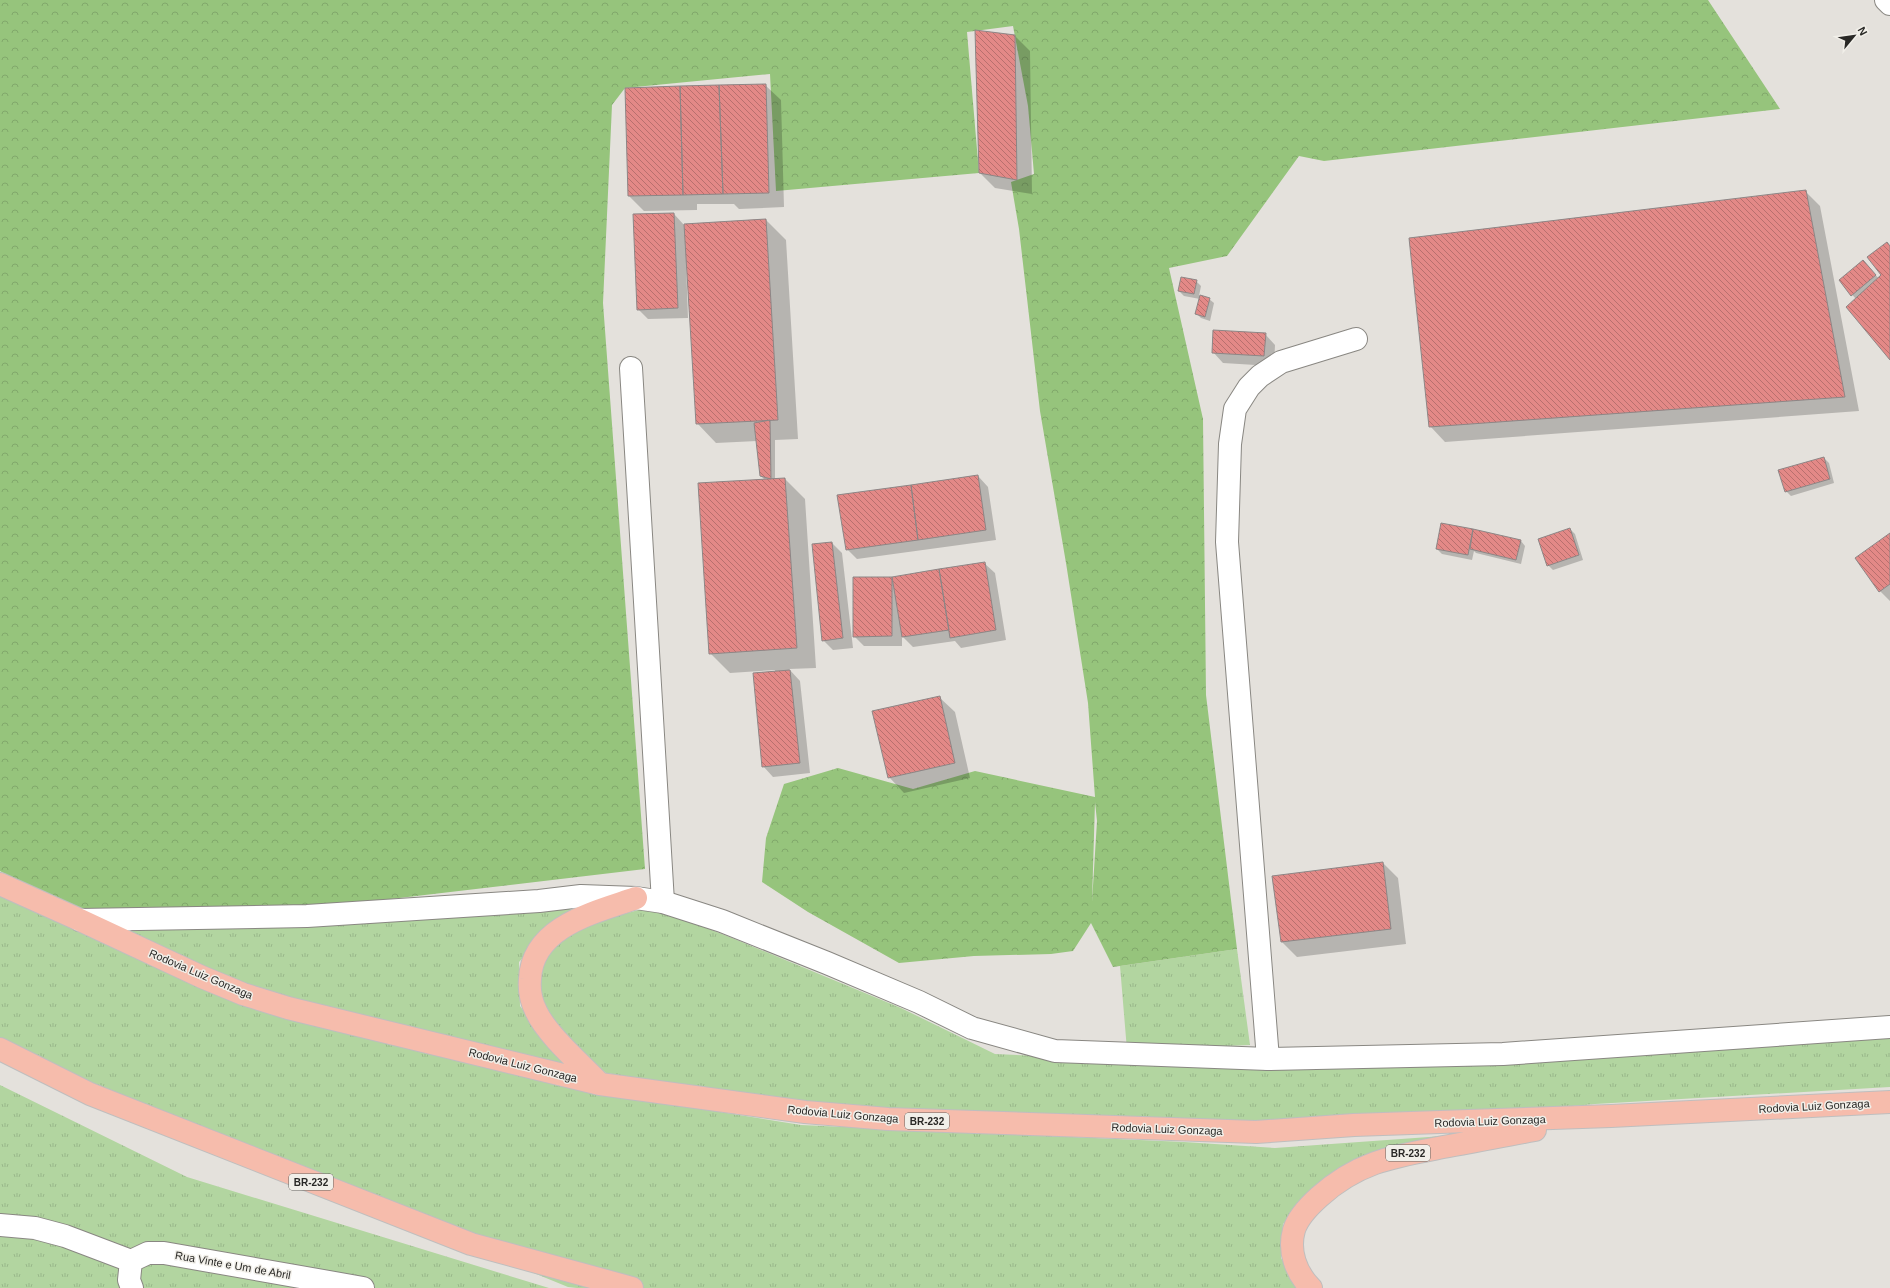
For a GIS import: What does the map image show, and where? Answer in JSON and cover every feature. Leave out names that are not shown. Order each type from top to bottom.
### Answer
[{"type":"highway","name":"Rodovia Luiz Gonzaga","points":[[0,884],[202,977],[243,994],[288,1008],[600,1084],[806,1112],[888,1119],[1150,1130],[1256,1132],[1354,1126],[1611,1116],[1890,1102]]},
{"type":"highway","points":[[600,1084],[549,1030],[536,1012],[532,1001],[530,971],[536,955],[551,936],[561,927],[584,916],[636,898]]},
{"type":"highway","name":"BR-232","points":[[0,1049],[90,1094],[456,1238],[596,1285],[632,1288]]},
{"type":"highway","name":"BR-232","points":[[1311,1288],[1303,1280],[1293,1257],[1291,1239],[1297,1222],[1312,1203],[1333,1185],[1359,1169],[1391,1157],[1611,1116]]},
{"type":"street","points":[[1886,0],[1890,4]]},
{"type":"street","points":[[1268,1059],[1227,542],[1230,444],[1235,409],[1250,387],[1260,376],[1281,362],[1356,339]]},
{"type":"street","points":[[631,368],[664,902]]},
{"type":"street","points":[[80,920],[307,916],[539,901],[581,896],[636,898],[664,902],[722,921],[919,1002],[972,1028],[1048,1050],[1078,1052],[1268,1059],[1503,1054],[1890,1027]]},
{"type":"street","points":[[0,1225],[42,1230],[65,1236],[132,1261],[129,1280],[132,1288]]},
{"type":"street","name":"Rua Vinte e Um de Abril","points":[[132,1261],[148,1253],[164,1253],[363,1288]]},
{"type":"green space","points":[[0,0],[1708,0],[1780,109],[1324,161],[1299,156],[1227,256],[1169,268],[1203,419],[1206,695],[1237,949],[1113,967],[1091,923],[1073,951],[1051,954],[974,956],[899,963],[808,912],[762,882],[766,838],[784,784],[838,768],[913,789],[975,771],[1095,797],[1088,703],[1040,411],[1019,229],[1011,182],[1034,174],[1028,106],[1013,26],[967,32],[979,173],[776,191],[770,74],[625,88],[612,105],[603,303],[645,869],[331,906],[80,915],[0,871]],"holes":[[[1095,802],[1097,821],[1092,902]]]},
{"type":"green space","points":[[0,872],[227,999],[603,1093],[801,1125],[1184,1142],[1275,1148],[1457,1135],[1381,1149],[1345,1165],[1306,1194],[1283,1224],[1281,1258],[1298,1288],[568,1287],[216,1143],[0,1039]]},
{"type":"green space","points":[[603,905],[549,929],[519,962],[520,1006],[545,1039],[583,1075],[236,986],[113,923]]},
{"type":"green space","points":[[642,909],[671,914],[737,940],[901,1008],[995,1054],[1344,1069],[1890,1038],[1890,1087],[1595,1104],[1410,1120],[1231,1130],[814,1106],[606,1073],[557,1034],[533,991],[554,941],[569,929]]},
{"type":"green space","points":[[1237,949],[1250,1045],[1127,1050],[1120,966]]},
{"type":"green space","points":[[0,1085],[187,1177],[549,1288],[0,1288]]},
{"type":"building","points":[[975,30],[1015,35],[1017,180],[979,173]]},
{"type":"building","points":[[766,84],[769,193],[723,194],[719,85]]},
{"type":"building","points":[[719,85],[723,194],[683,195],[680,86]]},
{"type":"building","points":[[680,86],[683,195],[628,196],[625,88]]},
{"type":"building","points":[[1806,190],[1845,397],[1429,427],[1409,238]]},
{"type":"building","points":[[674,213],[678,308],[637,310],[633,214]]},
{"type":"building","points":[[766,219],[778,420],[696,424],[684,224]]},
{"type":"building","points":[[1887,242],[1890,246],[1890,360],[1846,307],[1881,275],[1867,257]]},
{"type":"building","points":[[1863,260],[1876,275],[1851,296],[1839,280]]},
{"type":"building","points":[[1181,277],[1197,280],[1194,294],[1178,291]]},
{"type":"building","points":[[1200,295],[1210,298],[1205,317],[1195,314]]},
{"type":"building","points":[[1213,330],[1266,333],[1264,356],[1212,353]]},
{"type":"building","points":[[770,420],[771,479],[760,476],[754,423]]},
{"type":"building","points":[[1824,457],[1830,479],[1785,492],[1778,470]]},
{"type":"building","points":[[978,475],[986,530],[918,540],[911,485]]},
{"type":"building","points":[[785,478],[797,648],[709,654],[698,483]]},
{"type":"building","points":[[911,485],[918,540],[846,550],[837,495]]},
{"type":"building","points":[[1441,523],[1473,529],[1468,555],[1436,549]]},
{"type":"building","points":[[1570,528],[1579,555],[1547,566],[1538,539]]},
{"type":"building","points":[[1473,529],[1521,540],[1516,560],[1470,549]]},
{"type":"building","points":[[1890,533],[1890,584],[1879,592],[1855,558]]},
{"type":"building","points":[[832,542],[843,638],[822,641],[812,544]]},
{"type":"building","points":[[985,562],[996,630],[950,638],[939,569]]},
{"type":"building","points":[[939,569],[949,630],[902,637],[892,577]]},
{"type":"building","points":[[853,577],[892,577],[892,636],[853,637]]},
{"type":"building","points":[[790,670],[800,763],[762,767],[753,673]]},
{"type":"building","points":[[940,696],[955,763],[888,778],[872,711]]},
{"type":"building","points":[[1383,862],[1391,929],[1281,942],[1272,876]]}]
